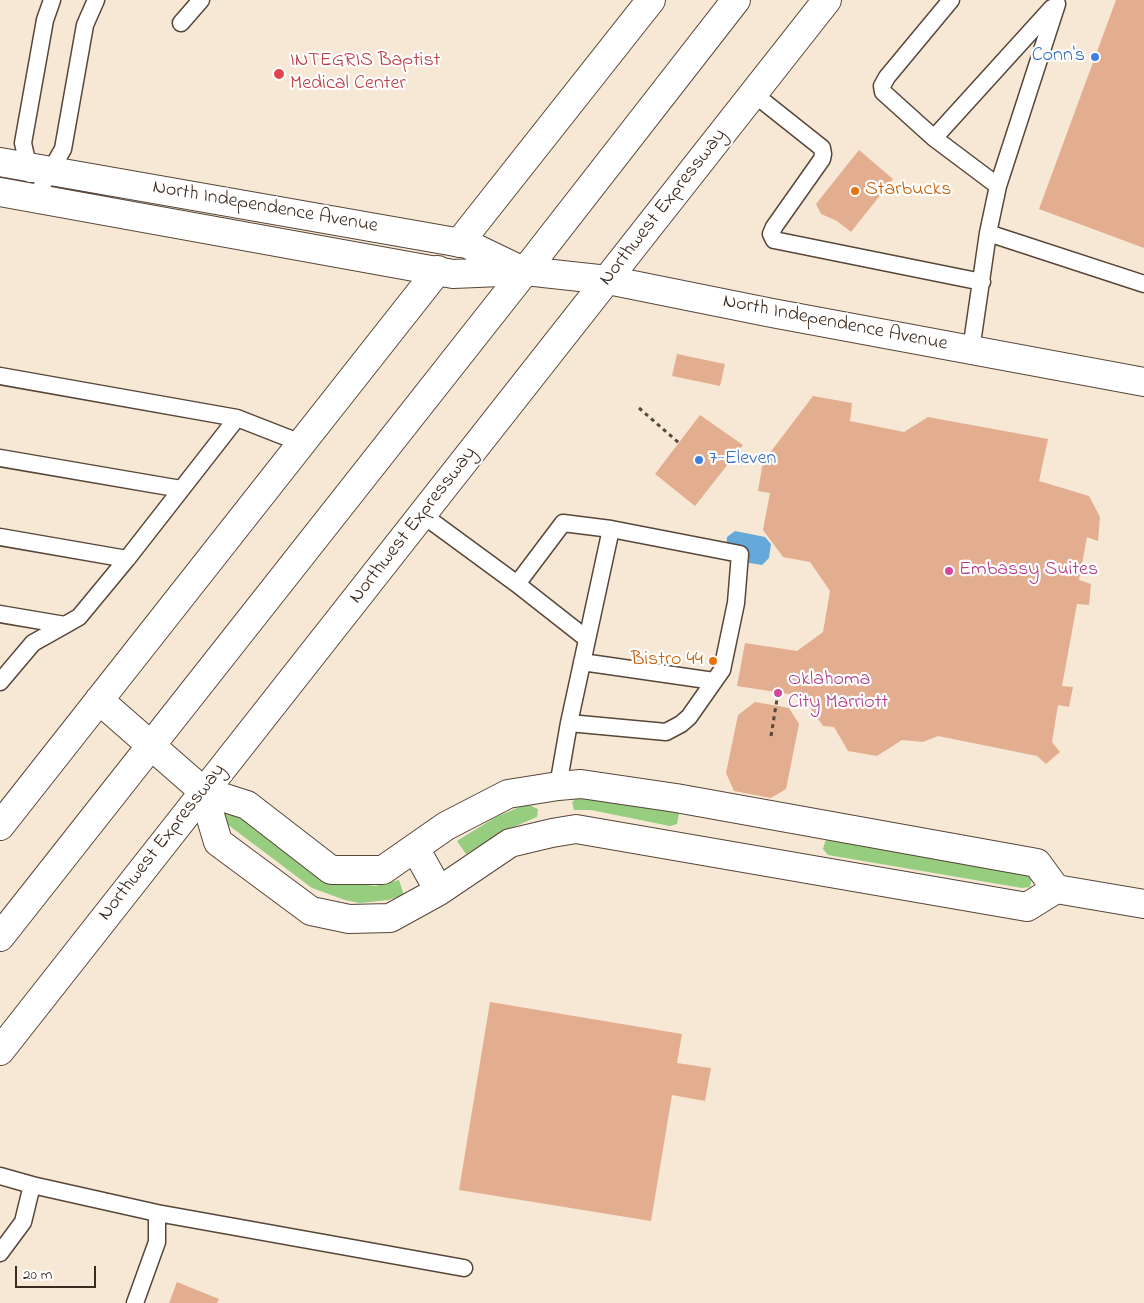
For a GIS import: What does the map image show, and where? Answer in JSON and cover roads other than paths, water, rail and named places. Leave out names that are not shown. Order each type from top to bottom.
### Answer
[{"type":"main road","points":[[459,243],[651,0]]},
{"type":"main road","points":[[0,937],[150,744],[525,272],[736,0]]},
{"type":"main road","name":"Northwest Expressway","points":[[0,1051],[827,0]]},
{"type":"main road","name":"North Independence Avenue","points":[[0,162],[467,244],[525,272]]},
{"type":"main road","name":"North Independence Avenue","points":[[0,192],[453,274],[525,272],[608,280],[772,313],[1144,382]]},
{"type":"main road","points":[[0,826],[438,270]]},
{"type":"main road","points":[[99,700],[204,791],[247,805],[332,870],[383,870],[446,826],[508,794],[581,784],[676,798],[1037,863],[1056,889]]},
{"type":"main road","points":[[552,832],[558,786]]},
{"type":"main road","points":[[204,791],[218,842],[310,911],[349,919],[390,918],[439,891],[510,844],[552,832],[576,829],[1027,906],[1056,889],[1144,904]]},
{"type":"main road","points":[[415,848],[439,891]]},
{"type":"lane","points":[[40,169],[23,143],[45,20],[52,0]]},
{"type":"lane","points":[[36,198],[40,169],[64,148],[85,25],[96,0]]},
{"type":"lane","points":[[181,23],[201,0]]},
{"type":"lane","points":[[951,0],[887,77],[882,86],[883,92],[934,138],[998,186]]},
{"type":"lane","points":[[934,138],[1058,2]]},
{"type":"lane","points":[[972,350],[988,232],[998,186],[1058,2]]},
{"type":"lane","points":[[754,94],[822,148],[822,159],[774,227],[771,234],[774,240],[982,282]]},
{"type":"lane","points":[[988,232],[1144,284]]},
{"type":"lane","points":[[0,376],[237,418],[301,443]]},
{"type":"lane","points":[[0,682],[33,643],[79,617],[127,559],[237,418]]},
{"type":"lane","points":[[0,458],[182,489]]},
{"type":"lane","points":[[424,514],[587,639]]},
{"type":"lane","points":[[516,584],[562,523],[611,529],[740,554],[736,602],[722,670],[689,717],[666,732],[570,723]]},
{"type":"lane","points":[[558,786],[582,662],[611,529]]},
{"type":"lane","points":[[0,537],[127,559]]},
{"type":"lane","points":[[0,614],[65,625]]},
{"type":"lane","points":[[582,662],[714,682]]},
{"type":"lane","points":[[0,1176],[157,1213],[464,1268]]},
{"type":"lane","points":[[0,1253],[24,1222],[32,1185]]},
{"type":"lane","points":[[135,1303],[157,1242],[157,1213]]},
{"type":"water","points":[[735,531],[765,537],[771,544],[769,558],[762,565],[731,560],[728,562],[723,554],[726,551],[727,537]]},
{"type":"place","name":"Conn's","points":[[1095,57]]},
{"type":"place","name":"INTEGRIS Baptist Medical Center","points":[[279,74]]},
{"type":"place","name":"Starbucks","points":[[855,191]]},
{"type":"place","name":"7-Eleven","points":[[699,460]]},
{"type":"place","name":"Embassy Suites","points":[[949,571]]},
{"type":"place","name":"Bistro 44","points":[[713,661]]},
{"type":"place","name":"Oklahoma City Marriott","points":[[778,693]]}]
